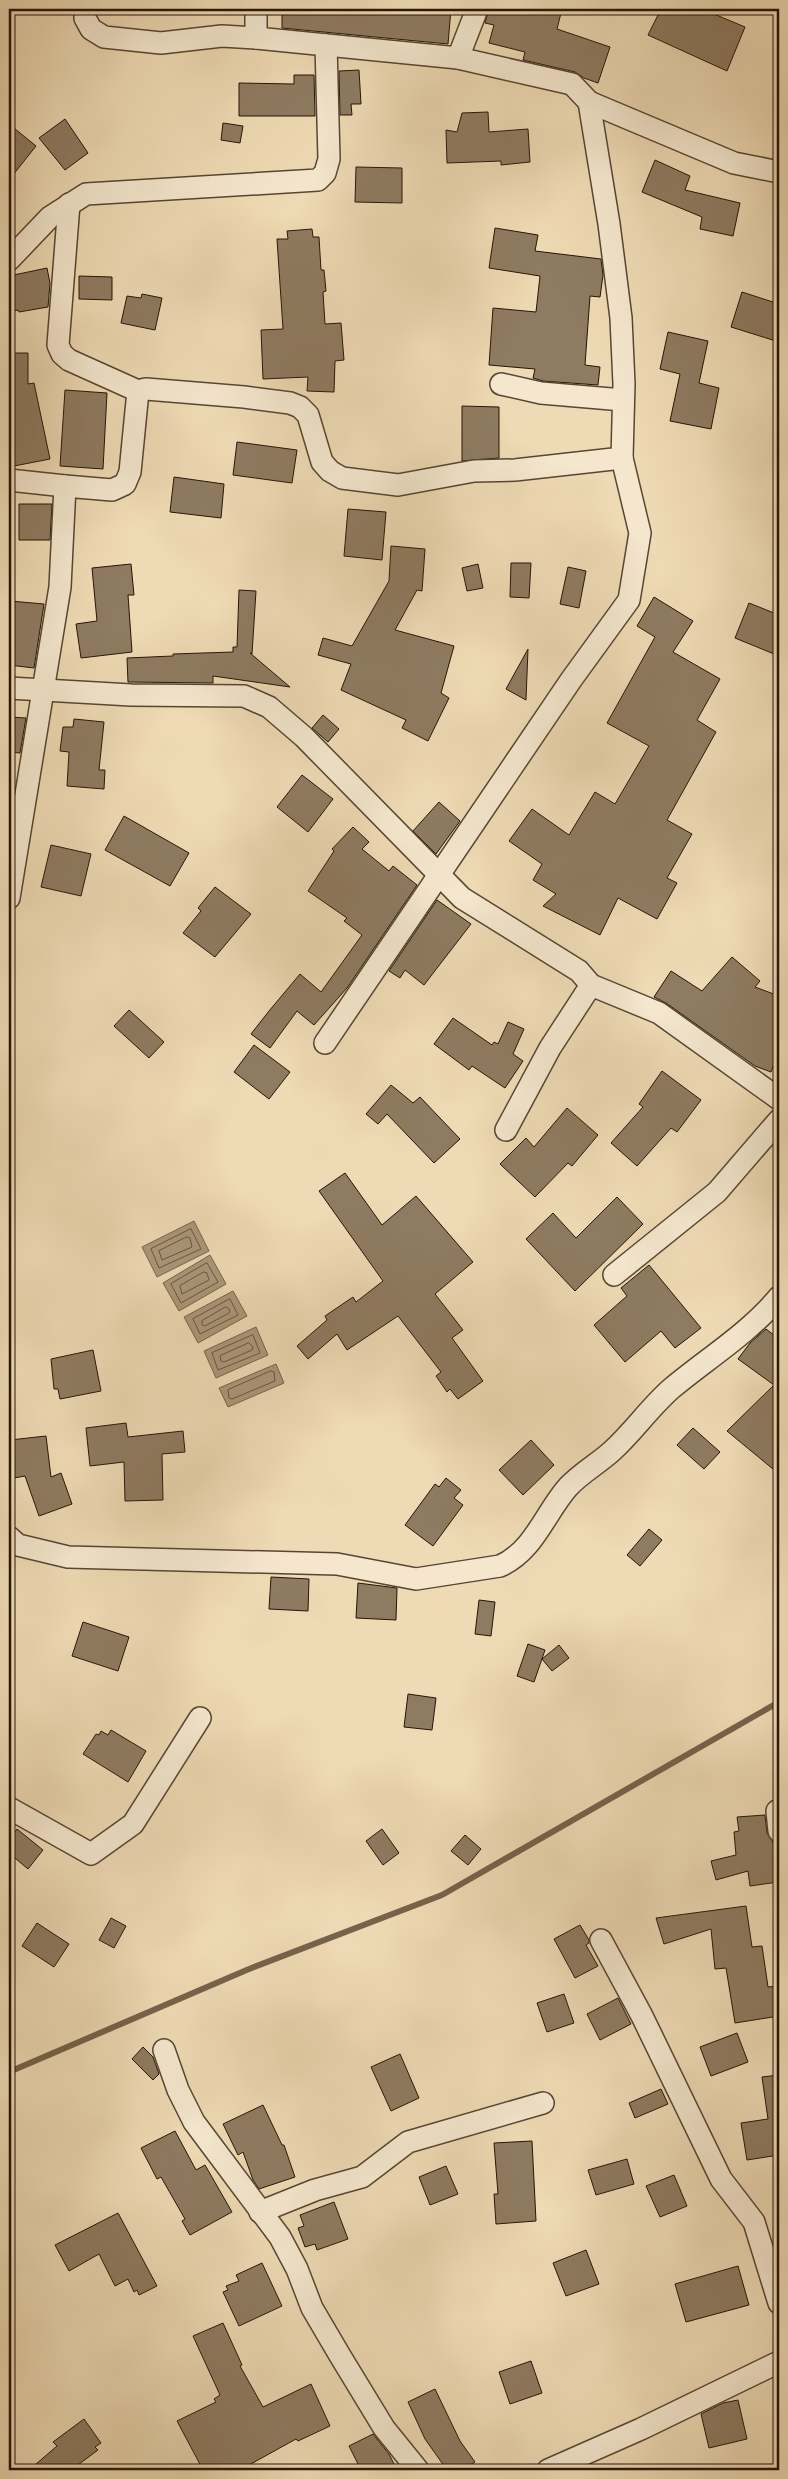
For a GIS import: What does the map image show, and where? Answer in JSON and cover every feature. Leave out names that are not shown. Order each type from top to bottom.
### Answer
[{"type":"street","points":[[85,9],[85,18],[91,29],[104,37],[161,43],[222,36],[326,44],[458,58],[572,84],[589,102],[734,163],[779,172]]},
{"type":"street","points":[[256,9],[256,38]]},
{"type":"street","points":[[458,58],[477,9]]},
{"type":"street","points":[[9,260],[50,217],[86,194],[318,180],[325,173],[329,160],[326,44]]},
{"type":"street","points":[[325,1044],[440,877],[571,680],[629,600],[640,533],[622,458],[621,318],[610,224],[589,102]]},
{"type":"street","points":[[69,204],[58,345],[62,354],[69,360],[138,391],[146,389],[244,397],[290,403],[300,407],[308,415],[322,462],[330,471],[342,478],[398,485],[474,471],[515,470],[622,458]]},
{"type":"street","points":[[501,384],[541,393],[623,400]]},
{"type":"street","points":[[9,480],[112,490],[125,484],[130,472],[138,391]]},
{"type":"street","points":[[9,898],[41,691],[60,587],[66,486]]},
{"type":"street","points":[[9,688],[131,695],[244,696],[255,699],[269,707],[304,738],[462,898],[579,971],[590,985],[659,1013],[779,1099]]},
{"type":"street","points":[[506,1130],[550,1048],[590,985]]},
{"type":"street","points":[[614,1275],[717,1192],[779,1120]]},
{"type":"street","points":[[9,1537],[18,1545],[68,1557],[337,1564],[416,1579],[500,1566],[511,1561],[526,1546],[569,1486],[613,1450],[643,1415],[672,1388],[725,1347],[779,1297]]},
{"type":"street","points":[[9,1808],[91,1854],[133,1824],[200,1718]]},
{"type":"street","points":[[600,1940],[642,2016],[721,2179],[754,2222],[779,2303]]},
{"type":"street","points":[[164,2050],[178,2090],[194,2122],[219,2152],[260,2212],[280,2237],[297,2269],[312,2308],[384,2428],[418,2470]]},
{"type":"street","points":[[260,2212],[315,2190],[362,2177],[408,2142],[543,2102]]},
{"type":"street","points":[[551,2470],[779,2362]]},
{"type":"water","points":[[194,1221],[209,1251],[157,1277],[142,1247]]},
{"type":"water","points":[[210,1255],[226,1284],[179,1311],[163,1283]]},
{"type":"water","points":[[233,1291],[247,1316],[198,1343],[184,1317]]},
{"type":"water","points":[[256,1327],[268,1355],[216,1378],[204,1351]]},
{"type":"water","points":[[276,1364],[284,1383],[228,1407],[219,1388]]},
{"type":"building","points":[[282,9],[451,9],[448,44],[282,28]]},
{"type":"building","points":[[489,9],[562,9],[557,29],[610,47],[598,83],[584,78],[575,72],[523,60],[525,52],[489,43],[494,25],[485,23]]},
{"type":"building","points":[[661,9],[702,9],[745,27],[727,71],[648,35]]},
{"type":"building","points":[[359,70],[361,104],[351,104],[352,115],[340,115],[339,71]]},
{"type":"building","points":[[294,75],[314,75],[315,116],[239,116],[239,83],[294,84]]},
{"type":"building","points":[[488,112],[489,132],[528,129],[530,162],[501,165],[501,161],[447,163],[446,130],[457,132],[462,113]]},
{"type":"building","points":[[65,119],[88,153],[65,170],[39,138]]},
{"type":"building","points":[[223,123],[243,126],[240,143],[221,140]]},
{"type":"building","points":[[9,124],[36,146],[9,180]]},
{"type":"building","points":[[655,160],[690,176],[685,190],[740,203],[733,236],[700,229],[702,217],[642,192]]},
{"type":"building","points":[[356,167],[402,168],[402,203],[355,202]]},
{"type":"building","points":[[495,228],[538,235],[535,251],[601,259],[603,275],[600,297],[590,296],[585,365],[600,367],[598,385],[543,381],[533,378],[535,369],[489,365],[493,308],[536,312],[540,276],[489,268]]},
{"type":"building","points":[[312,229],[313,237],[319,237],[321,270],[324,270],[326,291],[323,292],[325,324],[341,323],[344,360],[335,361],[334,392],[307,391],[308,377],[263,379],[261,330],[283,329],[277,239],[288,239],[287,231]]},
{"type":"building","points":[[47,268],[50,283],[48,307],[9,312],[9,276]]},
{"type":"building","points":[[79,276],[112,277],[112,300],[79,299]]},
{"type":"building","points":[[742,292],[779,304],[779,342],[731,327]]},
{"type":"building","points":[[142,294],[162,298],[155,330],[121,323],[127,296],[141,298]]},
{"type":"building","points":[[668,332],[708,341],[699,383],[719,388],[711,429],[670,421],[680,374],[660,369]]},
{"type":"building","points":[[9,353],[28,353],[28,384],[34,383],[50,459],[9,467]]},
{"type":"building","points":[[65,390],[107,393],[103,469],[60,466]]},
{"type":"building","points":[[462,406],[499,407],[499,458],[462,461]]},
{"type":"building","points":[[237,442],[297,450],[292,483],[233,475]]},
{"type":"building","points":[[174,477],[224,484],[221,518],[170,512]]},
{"type":"building","points":[[19,504],[52,504],[50,540],[19,540]]},
{"type":"building","points":[[348,509],[386,512],[382,560],[344,556]]},
{"type":"building","points":[[391,546],[425,549],[422,591],[417,590],[395,630],[454,646],[441,693],[449,698],[428,741],[402,728],[406,720],[341,690],[351,664],[318,655],[323,638],[352,646],[389,581]]},
{"type":"building","points":[[511,563],[531,563],[529,598],[510,597]]},
{"type":"building","points":[[131,564],[134,595],[128,595],[132,652],[81,658],[76,624],[97,621],[92,568]]},
{"type":"building","points":[[478,564],[483,588],[467,591],[462,568]]},
{"type":"building","points":[[568,567],[586,571],[579,608],[560,604]]},
{"type":"building","points":[[239,590],[256,591],[252,654],[250,653],[290,687],[213,676],[213,683],[128,682],[127,658],[233,652],[233,647],[237,647]]},
{"type":"building","points":[[654,597],[693,621],[673,652],[720,679],[697,720],[716,732],[667,820],[692,834],[667,878],[677,883],[657,919],[618,898],[600,935],[543,906],[556,894],[533,880],[542,864],[509,841],[532,809],[569,835],[595,792],[615,804],[649,746],[607,723],[655,637],[637,626]]},
{"type":"building","points":[[10,601],[44,604],[34,668],[9,665]]},
{"type":"building","points":[[749,603],[779,615],[779,656],[735,638]]},
{"type":"building","points":[[528,649],[526,700],[506,689]]},
{"type":"building","points":[[323,715],[339,729],[328,742],[312,728]]},
{"type":"building","points":[[9,717],[26,718],[20,753],[9,752]]},
{"type":"building","points":[[74,719],[104,722],[99,770],[105,770],[104,789],[67,786],[69,752],[60,751],[63,727],[73,727]]},
{"type":"building","points":[[302,775],[333,799],[308,832],[277,807]]},
{"type":"building","points":[[439,802],[460,821],[436,854],[413,831]]},
{"type":"building","points":[[124,816],[189,853],[170,886],[105,850]]},
{"type":"building","points":[[353,827],[369,842],[362,849],[389,871],[393,866],[417,885],[347,988],[314,1025],[297,1011],[270,1048],[251,1034],[269,1011],[300,974],[321,992],[362,935],[344,921],[347,918],[308,891],[334,851],[332,849]]},
{"type":"building","points":[[51,845],[91,854],[81,896],[41,887]]},
{"type":"building","points":[[215,887],[251,914],[215,957],[183,933],[201,911],[198,908]]},
{"type":"building","points":[[437,900],[471,924],[424,985],[405,970],[400,978],[389,971]]},
{"type":"building","points":[[732,957],[760,981],[755,987],[779,996],[779,1049],[771,1072],[755,1066],[666,1003],[654,997],[671,971],[702,991]]},
{"type":"building","points":[[129,1010],[164,1042],[149,1058],[114,1026]]},
{"type":"building","points":[[453,1018],[492,1045],[494,1042],[498,1044],[508,1022],[524,1029],[513,1054],[523,1061],[505,1088],[472,1066],[469,1070],[434,1044]]},
{"type":"building","points":[[254,1045],[290,1072],[269,1099],[234,1072]]},
{"type":"building","points":[[662,1071],[701,1100],[677,1132],[671,1128],[637,1166],[611,1143],[643,1107],[639,1104]]},
{"type":"building","points":[[391,1085],[413,1103],[420,1097],[460,1139],[434,1163],[387,1114],[378,1124],[366,1114]]},
{"type":"building","points":[[567,1108],[598,1135],[572,1166],[568,1163],[535,1197],[500,1164],[526,1138],[534,1147]]},
{"type":"building","points":[[345,1173],[382,1225],[416,1196],[473,1262],[435,1294],[463,1330],[452,1338],[483,1381],[458,1399],[450,1389],[447,1392],[436,1376],[441,1372],[398,1316],[347,1350],[337,1334],[308,1359],[297,1346],[327,1320],[325,1316],[353,1297],[356,1302],[383,1281],[319,1191]]},
{"type":"building","points":[[617,1197],[643,1224],[575,1291],[526,1239],[553,1213],[576,1238]]},
{"type":"building","points":[[649,1265],[701,1328],[675,1348],[661,1331],[625,1362],[594,1325],[627,1296],[621,1288]]},
{"type":"building","points":[[766,1329],[779,1339],[779,1474],[727,1431],[774,1385],[738,1359],[750,1343]]},
{"type":"building","points":[[93,1350],[101,1391],[60,1399],[58,1389],[54,1389],[51,1359]]},
{"type":"building","points":[[126,1423],[128,1437],[183,1431],[185,1452],[162,1454],[163,1500],[125,1501],[124,1462],[90,1466],[86,1428]]},
{"type":"building","points":[[693,1428],[720,1452],[704,1469],[677,1445]]},
{"type":"building","points":[[46,1436],[51,1477],[61,1473],[72,1504],[39,1516],[25,1476],[14,1478],[10,1440]]},
{"type":"building","points":[[531,1440],[554,1465],[523,1495],[499,1470]]},
{"type":"building","points":[[446,1478],[461,1490],[454,1498],[463,1505],[433,1546],[405,1525],[435,1484],[439,1487]]},
{"type":"building","points":[[649,1529],[662,1540],[640,1566],[627,1555]]},
{"type":"building","points":[[271,1577],[309,1579],[308,1611],[269,1609]]},
{"type":"building","points":[[358,1583],[397,1588],[396,1620],[356,1618]]},
{"type":"building","points":[[479,1600],[495,1602],[491,1636],[475,1634]]},
{"type":"building","points":[[83,1622],[129,1637],[118,1671],[72,1656]]},
{"type":"building","points":[[528,1644],[545,1650],[534,1682],[517,1676]]},
{"type":"building","points":[[559,1645],[569,1658],[552,1671],[542,1659]]},
{"type":"building","points":[[408,1694],[436,1698],[432,1730],[404,1727]]},
{"type":"building","points":[[111,1730],[146,1751],[128,1782],[83,1754],[96,1734],[99,1735],[101,1731],[108,1735]]},
{"type":"building","points":[[765,1815],[767,1833],[773,1842],[778,1882],[750,1886],[748,1871],[716,1880],[711,1861],[736,1855],[734,1832],[739,1831],[737,1817]]},
{"type":"building","points":[[17,1829],[43,1850],[28,1869],[9,1853],[9,1840]]},
{"type":"building","points":[[382,1829],[399,1853],[383,1865],[366,1841]]},
{"type":"building","points":[[465,1835],[481,1849],[468,1865],[451,1851]]},
{"type":"building","points":[[746,1906],[752,1947],[762,1946],[768,1987],[779,1986],[779,2016],[735,2023],[726,1968],[715,1969],[711,1929],[664,1944],[656,1918]]},
{"type":"building","points":[[111,1918],[126,1926],[114,1948],[99,1940]]},
{"type":"building","points":[[37,1923],[69,1944],[54,1967],[22,1946]]},
{"type":"building","points":[[580,1925],[589,1940],[589,1943],[586,1945],[598,1966],[575,1978],[554,1939]]},
{"type":"building","points":[[564,1994],[574,2023],[547,2032],[537,2003]]},
{"type":"building","points":[[618,1998],[631,2024],[600,2040],[587,2014]]},
{"type":"building","points":[[737,2033],[748,2062],[711,2076],[700,2047]]},
{"type":"building","points":[[143,2047],[153,2057],[159,2074],[153,2080],[132,2059]]},
{"type":"building","points":[[400,2054],[419,2098],[391,2111],[371,2067]]},
{"type":"building","points":[[779,2075],[779,2155],[747,2160],[741,2123],[768,2119],[762,2077]]},
{"type":"building","points":[[661,2089],[668,2104],[635,2118],[629,2103]]},
{"type":"building","points":[[263,2105],[282,2145],[284,2145],[295,2177],[259,2189],[253,2180],[243,2152],[238,2155],[223,2124]]},
{"type":"building","points":[[175,2131],[196,2170],[205,2165],[232,2212],[190,2235],[182,2221],[185,2219],[161,2177],[157,2179],[141,2148]]},
{"type":"building","points":[[532,2141],[536,2221],[496,2224],[494,2194],[498,2194],[494,2143]]},
{"type":"building","points":[[627,2159],[634,2184],[596,2195],[588,2170]]},
{"type":"building","points":[[446,2166],[458,2194],[430,2205],[419,2177]]},
{"type":"building","points":[[674,2175],[687,2206],[660,2217],[646,2186]]},
{"type":"building","points":[[334,2202],[348,2239],[317,2250],[315,2244],[305,2247],[298,2228],[304,2226],[300,2215]]},
{"type":"building","points":[[118,2213],[157,2286],[139,2295],[137,2290],[134,2292],[128,2279],[115,2286],[99,2254],[69,2271],[55,2245]]},
{"type":"building","points":[[586,2250],[599,2284],[566,2296],[553,2263]]},
{"type":"building","points":[[262,2263],[282,2306],[239,2326],[223,2292],[228,2290],[226,2286],[239,2281],[236,2275]]},
{"type":"building","points":[[738,2266],[749,2305],[686,2322],[675,2284]]},
{"type":"building","points":[[223,2323],[242,2365],[240,2366],[263,2407],[311,2384],[330,2426],[298,2441],[296,2439],[240,2470],[203,2470],[177,2421],[216,2402],[214,2399],[220,2395],[193,2336]]},
{"type":"building","points":[[531,2361],[542,2393],[510,2404],[499,2372]]},
{"type":"building","points":[[435,2389],[460,2441],[475,2462],[462,2470],[447,2470],[425,2439],[408,2402]]},
{"type":"building","points":[[738,2400],[747,2439],[709,2448],[701,2414],[723,2403]]},
{"type":"building","points":[[84,2419],[101,2443],[95,2447],[98,2450],[71,2470],[29,2470],[57,2446],[53,2442]]},
{"type":"building","points":[[373,2434],[389,2454],[397,2470],[361,2470],[349,2446]]},
{"type":"waterway","points":[[9,2072],[249,1969],[442,1895],[779,1702]]}]
